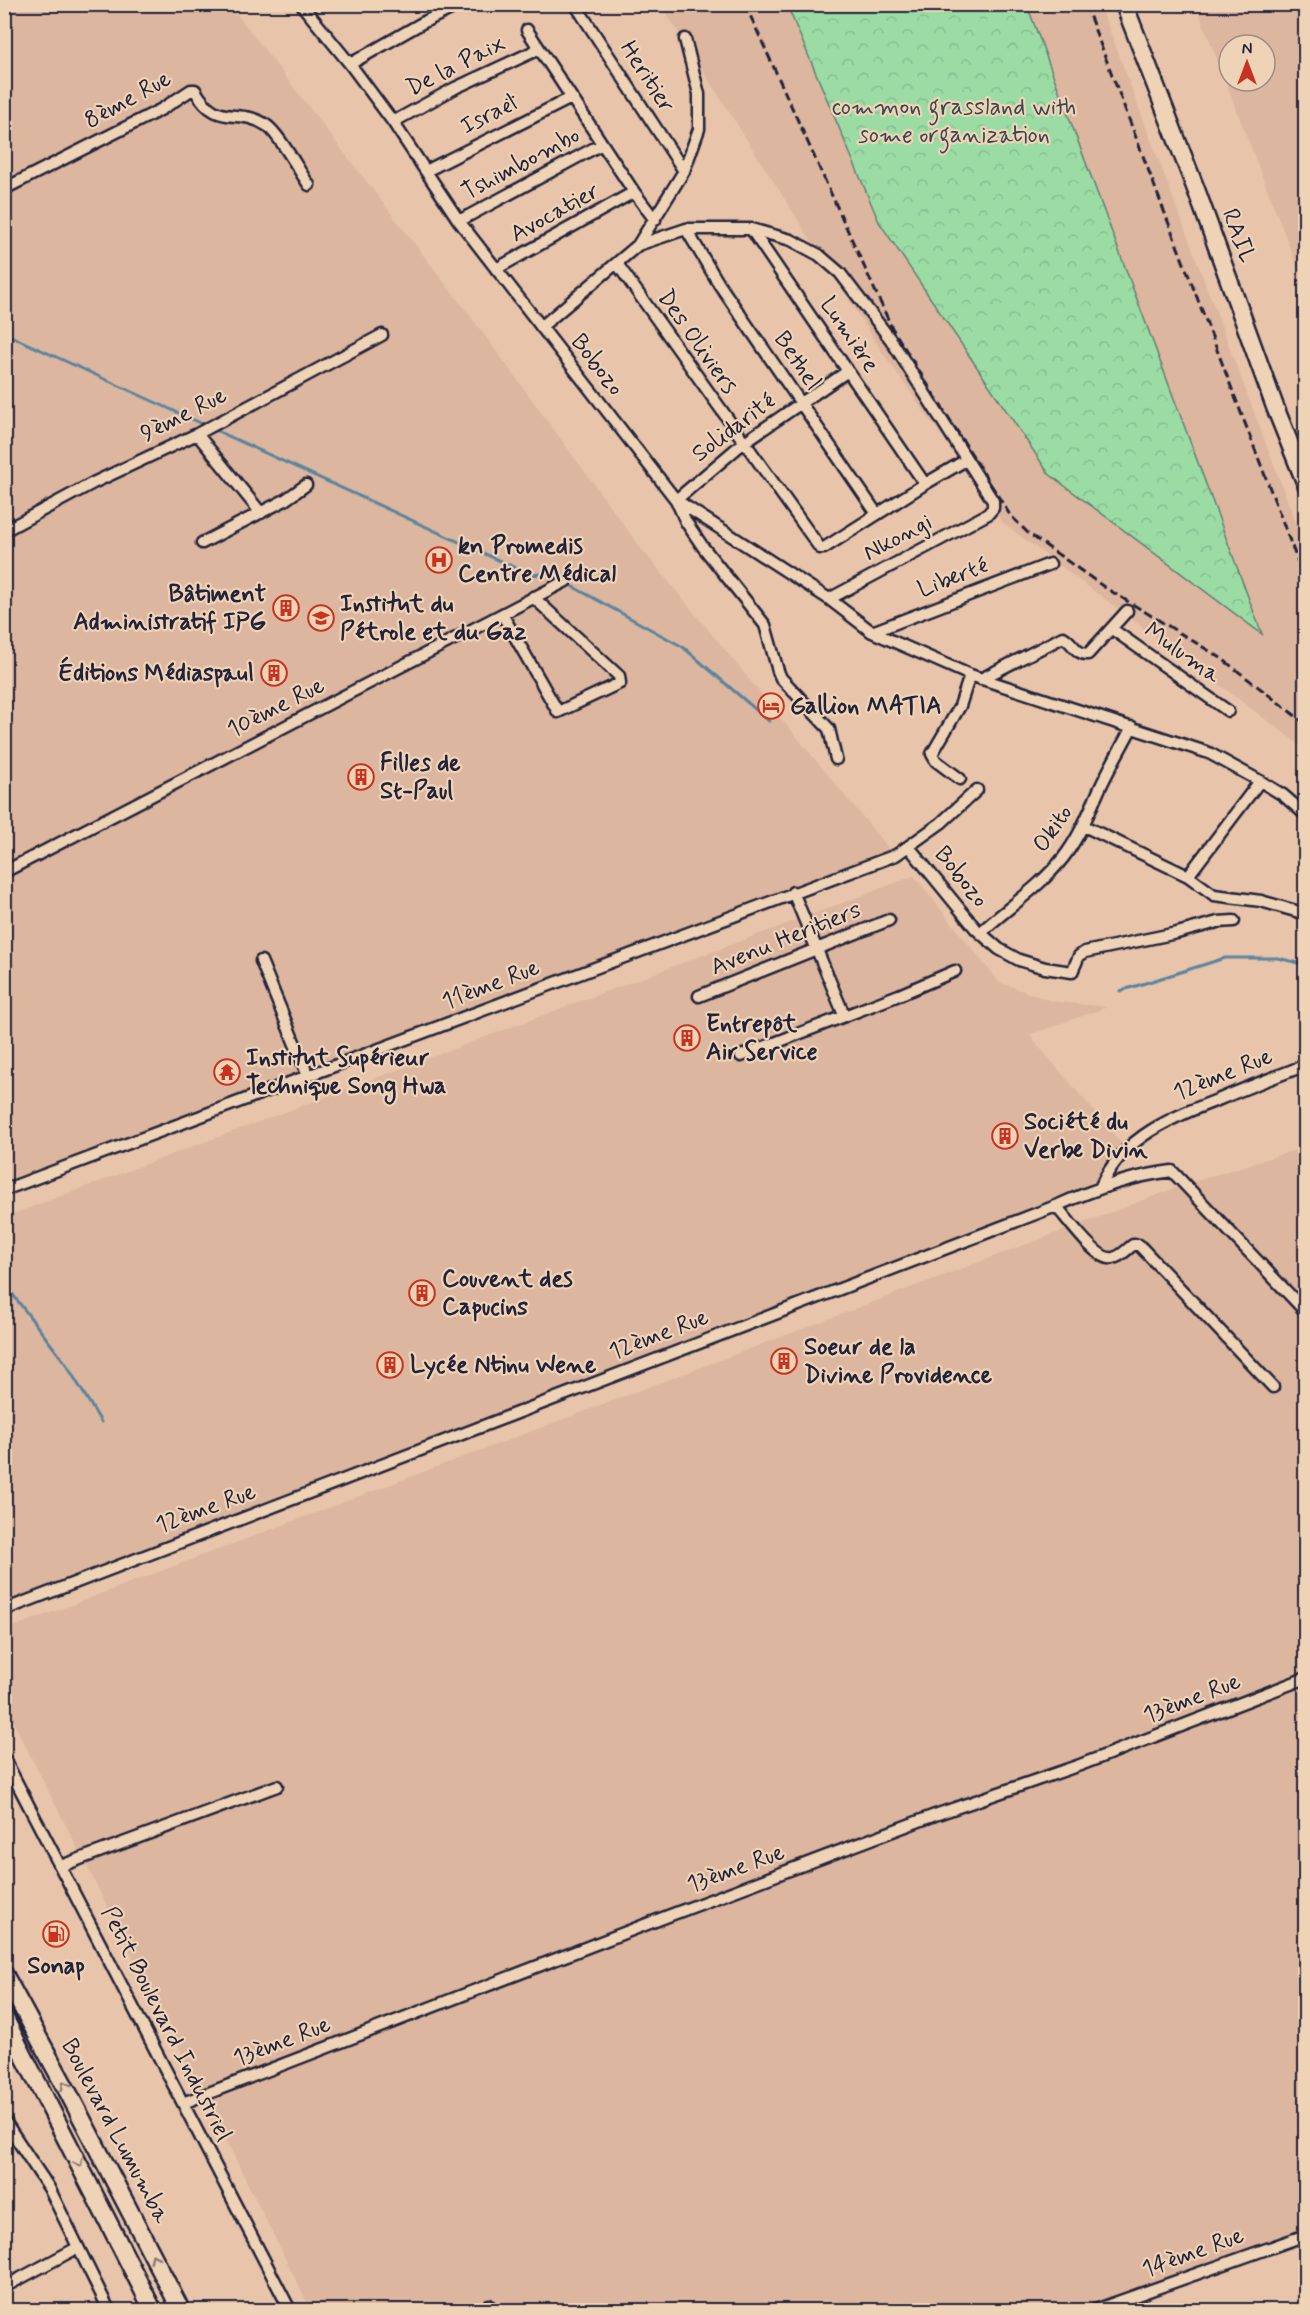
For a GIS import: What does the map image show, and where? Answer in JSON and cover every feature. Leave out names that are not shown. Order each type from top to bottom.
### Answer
[{"type":"main road","name":"RAIL","points":[[1124,4],[1197,192],[1305,484]]},
{"type":"main road","name":"Boulevard Lumumba","points":[[4,1974],[75,2104],[181,2310]]},
{"type":"main road","name":"Boulevard Lumumba","points":[[4,2017],[153,2310]]},
{"type":"street","points":[[350,64],[461,4]]},
{"type":"street","name":"Heritier","points":[[575,4],[684,171]]},
{"type":"street","name":"Bobozo","points":[[302,5],[393,122],[459,221],[676,500],[686,522],[703,548],[765,625],[781,678],[829,729],[836,759]]},
{"type":"street","points":[[527,30],[655,220]]},
{"type":"street","points":[[541,327],[618,265],[638,245],[684,171],[699,129],[699,94],[685,39]]},
{"type":"street","name":"De la Paix","points":[[393,122],[455,88],[539,49]]},
{"type":"street","name":"8ème Rue","points":[[4,189],[162,109],[191,90],[195,90],[202,104],[213,112],[258,120],[269,126],[309,185]]},
{"type":"street","name":"Israël","points":[[426,171],[571,98]]},
{"type":"street","name":"Tshimbombo","points":[[459,221],[602,144]]},
{"type":"street","name":"Avocatier","points":[[496,269],[634,192]]},
{"type":"street","points":[[638,245],[687,229],[751,229],[791,240],[819,255],[840,273],[891,340],[966,460],[824,549],[820,548],[743,443]]},
{"type":"street","name":"Bethel","points":[[687,229],[718,284],[877,514]]},
{"type":"street","name":"Lumière","points":[[751,229],[925,484]]},
{"type":"street","name":"Des Oliviers","points":[[618,265],[743,443]]},
{"type":"street","name":"9ème Rue","points":[[4,531],[93,483],[197,434],[382,335]]},
{"type":"street","name":"Solidarité","points":[[676,500],[743,443],[848,371]]},
{"type":"street","points":[[197,434],[261,513]]},
{"type":"street","name":"Nkongi","points":[[829,599],[988,514],[993,508],[993,501],[966,460]]},
{"type":"street","points":[[202,543],[285,501],[306,485]]},
{"type":"street","points":[[676,500],[829,599],[872,632],[976,677],[1209,753],[1283,795],[1305,815]]},
{"type":"street","name":"Liberté","points":[[872,632],[1050,564]]},
{"type":"street","name":"10ème Rue","points":[[4,872],[566,581]]},
{"type":"street","points":[[502,615],[558,712],[620,683],[619,676],[533,597]]},
{"type":"street","points":[[960,779],[936,761],[932,754],[976,677],[1063,638],[1068,640],[1078,652],[1088,654],[1127,611]]},
{"type":"street","name":"Muluma","points":[[1112,629],[1228,711]]},
{"type":"street","name":"Okito","points":[[980,933],[1062,860],[1084,826],[1096,797],[1132,727]]},
{"type":"street","points":[[1188,876],[1260,781]]},
{"type":"street","name":"11ème Rue","points":[[4,1190],[896,855],[941,824],[976,790]]},
{"type":"street","points":[[1084,826],[1188,876],[1214,895],[1261,901],[1305,914]]},
{"type":"street","name":"Bobozo","points":[[909,847],[980,933],[999,949],[1019,960],[1067,972],[1075,968],[1079,956],[1085,952],[1218,922],[1234,921]]},
{"type":"street","points":[[793,892],[844,1015]]},
{"type":"street","name":"Avenu Heritiers","points":[[699,996],[889,920]]},
{"type":"street","points":[[261,961],[308,1076]]},
{"type":"street","points":[[741,1056],[955,971]]},
{"type":"street","name":"12ème Rue","points":[[4,1610],[1056,1206],[1101,1186],[1105,1176],[1132,1143],[1167,1120],[1305,1065]]},
{"type":"street","points":[[1101,1186],[1148,1174],[1172,1171],[1305,1312]]},
{"type":"street","points":[[1056,1206],[1097,1253],[1106,1258],[1117,1257],[1133,1245],[1139,1245],[1274,1387]]},
{"type":"street","name":"13ème Rue","points":[[183,2103],[935,1815],[1080,1765],[1305,1678]]},
{"type":"street","name":"Petit Boulevard Industriel","points":[[4,1758],[290,2310]]},
{"type":"street","points":[[61,1866],[277,1786]]},
{"type":"street","points":[[4,2120],[49,2188],[109,2310]]},
{"type":"street","name":"14ème Rue","points":[[1095,2310],[1305,2235]]},
{"type":"street","points":[[4,2287],[77,2248]]},
{"type":"shaded area","points":[[5,5],[230,5],[475,322],[640,547],[894,855],[5,1181]]},
{"type":"shaded area","points":[[661,5],[1100,5],[1305,547],[1305,749],[1003,523],[882,352]]},
{"type":"shaded area","points":[[1196,5],[1305,5],[1305,287],[1230,93],[1277,93],[1277,33],[1217,33],[1217,59]]},
{"type":"shaded area","points":[[914,876],[999,982],[1051,1001],[1107,1007],[1029,1035],[1129,1152],[1101,1180],[5,1607],[5,1217]]},
{"type":"shaded area","points":[[1305,1147],[1305,2231],[1091,2310],[311,2310],[5,1706],[5,1630],[1186,1184]]},
{"type":"green space","name":"common grassland with some organization","points":[[787,5],[1027,5],[1262,634],[1049,474],[879,222]]},
{"type":"waterway","points":[[4,333],[207,426]]},
{"type":"waterway","points":[[213,429],[531,575],[549,573],[563,580]]},
{"type":"waterway","points":[[568,584],[683,647],[769,721]]},
{"type":"waterway","points":[[1120,991],[1225,958],[1278,958],[1306,965]]},
{"type":"waterway","points":[[4,1283],[66,1364],[101,1422]]},
{"type":"railway","points":[[745,4],[892,328],[1010,515],[1028,533],[1104,587],[1221,658],[1306,724]]},
{"type":"railway","points":[[1085,4],[1306,583]]},
{"type":"place","name":"kn Promedis Centre Médical","points":[[439,560]]},
{"type":"place","name":"Bâtiment Administratif IPG","points":[[286,608]]},
{"type":"place","name":"Institut du Pétrole et du Gaz","points":[[321,618]]},
{"type":"place","name":"Éditions Médiaspaul","points":[[274,673]]},
{"type":"place","name":"Gallion MATIA","points":[[771,706]]},
{"type":"place","name":"Filles de St-Paul","points":[[361,777]]},
{"type":"place","name":"Entrepôt Air Service","points":[[687,1038]]},
{"type":"place","name":"Institut Supérieur Technique Song Hwa","points":[[227,1072]]},
{"type":"place","name":"Société du Verbe Divin","points":[[1005,1136]]},
{"type":"place","name":"Couvent des Capucins","points":[[422,1293]]},
{"type":"place","name":"Soeur de la Divine Providence","points":[[784,1361]]},
{"type":"place","name":"Lycée Ntinu Wene","points":[[390,1365]]},
{"type":"place","name":"Sonap","points":[[56,1934]]}]
